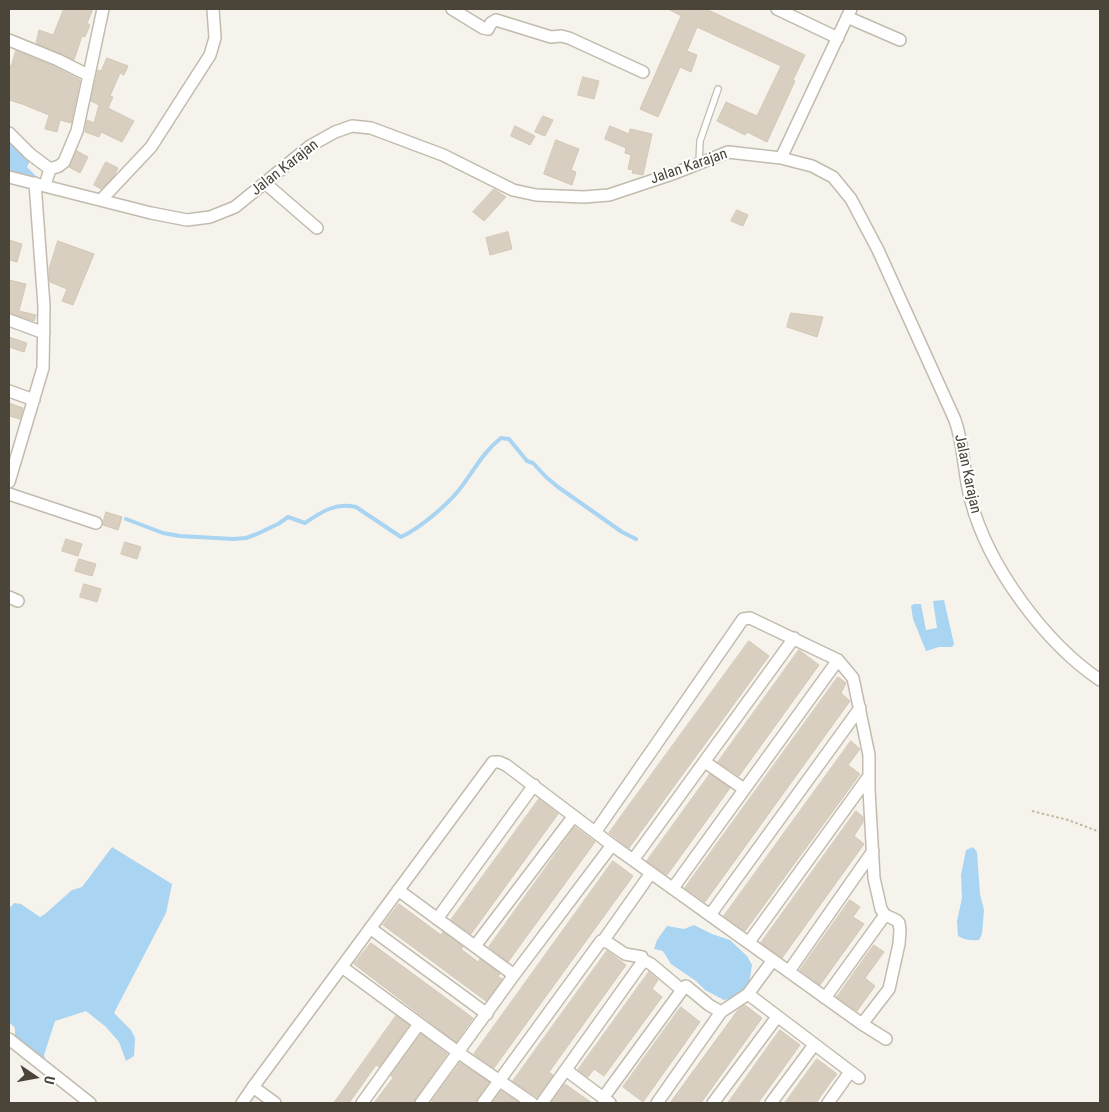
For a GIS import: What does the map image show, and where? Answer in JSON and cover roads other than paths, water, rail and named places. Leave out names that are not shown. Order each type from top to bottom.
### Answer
[{"type":"street","points":[[9,482],[43,368],[44,333],[40,184],[50,169],[59,166],[67,157],[79,124],[103,9]]},
{"type":"street","points":[[101,200],[151,147],[210,55],[215,38],[213,9]]},
{"type":"street","points":[[452,9],[483,28],[488,28],[496,20],[550,37],[561,36],[569,38],[643,72]]},
{"type":"street","points":[[777,9],[793,12],[838,38]]},
{"type":"street","points":[[782,158],[849,13],[900,40]]},
{"type":"street","points":[[9,40],[58,60],[88,75]]},
{"type":"street","name":"Jalan Karajan","points":[[9,177],[150,213],[187,220],[199,219],[235,207],[310,146],[335,132],[352,126],[371,128],[434,152],[513,190],[536,195],[584,197],[609,194],[675,173],[728,152],[782,158],[812,166],[826,173],[841,185],[852,199],[878,250],[955,420],[961,437],[971,503],[977,522],[994,557],[1018,598],[1052,638],[1086,670],[1100,680]]},
{"type":"street","points":[[9,133],[30,154],[50,169]]},
{"type":"street","points":[[264,183],[317,228]]},
{"type":"street","points":[[9,320],[44,333]]},
{"type":"street","points":[[9,391],[34,400]]},
{"type":"street","points":[[9,494],[96,523]]},
{"type":"street","points":[[596,832],[743,619],[750,618],[838,660],[853,678],[869,755],[874,878],[881,909],[885,915],[896,920],[900,930],[899,944],[889,989],[862,1024]]},
{"type":"street","points":[[633,860],[794,638]]},
{"type":"street","points":[[673,888],[838,660]]},
{"type":"street","points":[[710,915],[860,708]]},
{"type":"street","points":[[242,1103],[493,762],[500,762],[506,765],[650,873],[825,998],[886,1039]]},
{"type":"street","points":[[705,762],[744,789]]},
{"type":"street","points":[[748,942],[869,776]]},
{"type":"street","points":[[438,919],[534,785]]},
{"type":"street","points":[[475,946],[573,817]]},
{"type":"street","points":[[422,1103],[514,975],[612,845]]},
{"type":"street","points":[[788,971],[873,851]]},
{"type":"street","points":[[483,1103],[601,941],[603,941],[650,873]]},
{"type":"street","points":[[398,890],[514,975]]},
{"type":"street","points":[[825,998],[885,915]]},
{"type":"street","points":[[370,928],[487,1014]]},
{"type":"street","points":[[603,941],[625,954],[641,956],[643,960],[651,964],[682,990]]},
{"type":"street","points":[[542,1103],[643,960]]},
{"type":"street","points":[[658,1103],[721,1012],[748,994],[773,960]]},
{"type":"street","points":[[342,967],[459,1053],[532,1103]]},
{"type":"street","points":[[566,1070],[607,1101],[686,986],[709,1005],[721,1012]]},
{"type":"street","points":[[748,994],[855,1075],[828,1103]]},
{"type":"street","points":[[713,1103],[777,1016]]},
{"type":"street","points":[[362,1103],[419,1024]]},
{"type":"street","points":[[9,1039],[90,1103]]},
{"type":"street","points":[[771,1103],[814,1045]]},
{"type":"street","points":[[253,1087],[275,1103]]},
{"type":"lane","points":[[699,163],[700,141],[718,89]]},
{"type":"water","points":[[9,138],[30,161],[27,167],[39,179],[9,171]]},
{"type":"water","points":[[944,600],[954,644],[952,647],[939,647],[926,651],[913,619],[911,606],[921,604],[926,630],[937,628],[933,601]]},
{"type":"water","points":[[112,847],[172,884],[166,913],[114,1013],[131,1030],[135,1038],[134,1056],[126,1061],[119,1042],[106,1027],[86,1011],[55,1021],[44,1055],[47,1066],[41,1068],[25,1045],[15,1036],[15,1028],[9,1022],[9,909],[14,903],[21,904],[40,917],[45,914],[72,890],[82,887]]},
{"type":"water","points":[[973,847],[977,852],[980,894],[984,910],[982,934],[979,940],[965,939],[958,936],[957,921],[962,898],[961,875],[966,850]]},
{"type":"water","points":[[694,925],[730,940],[747,956],[752,965],[749,984],[738,997],[724,1000],[705,990],[696,981],[671,964],[663,951],[654,949],[657,940],[667,926],[684,929]]},
{"type":"waterway","points":[[126,519],[163,533],[180,536],[233,539],[246,538],[257,534],[288,517],[305,523],[329,509],[349,506],[356,507],[401,537],[424,522],[447,503],[459,490],[483,456],[501,438],[509,439],[527,461],[533,463],[558,487],[622,532],[636,539]]}]
